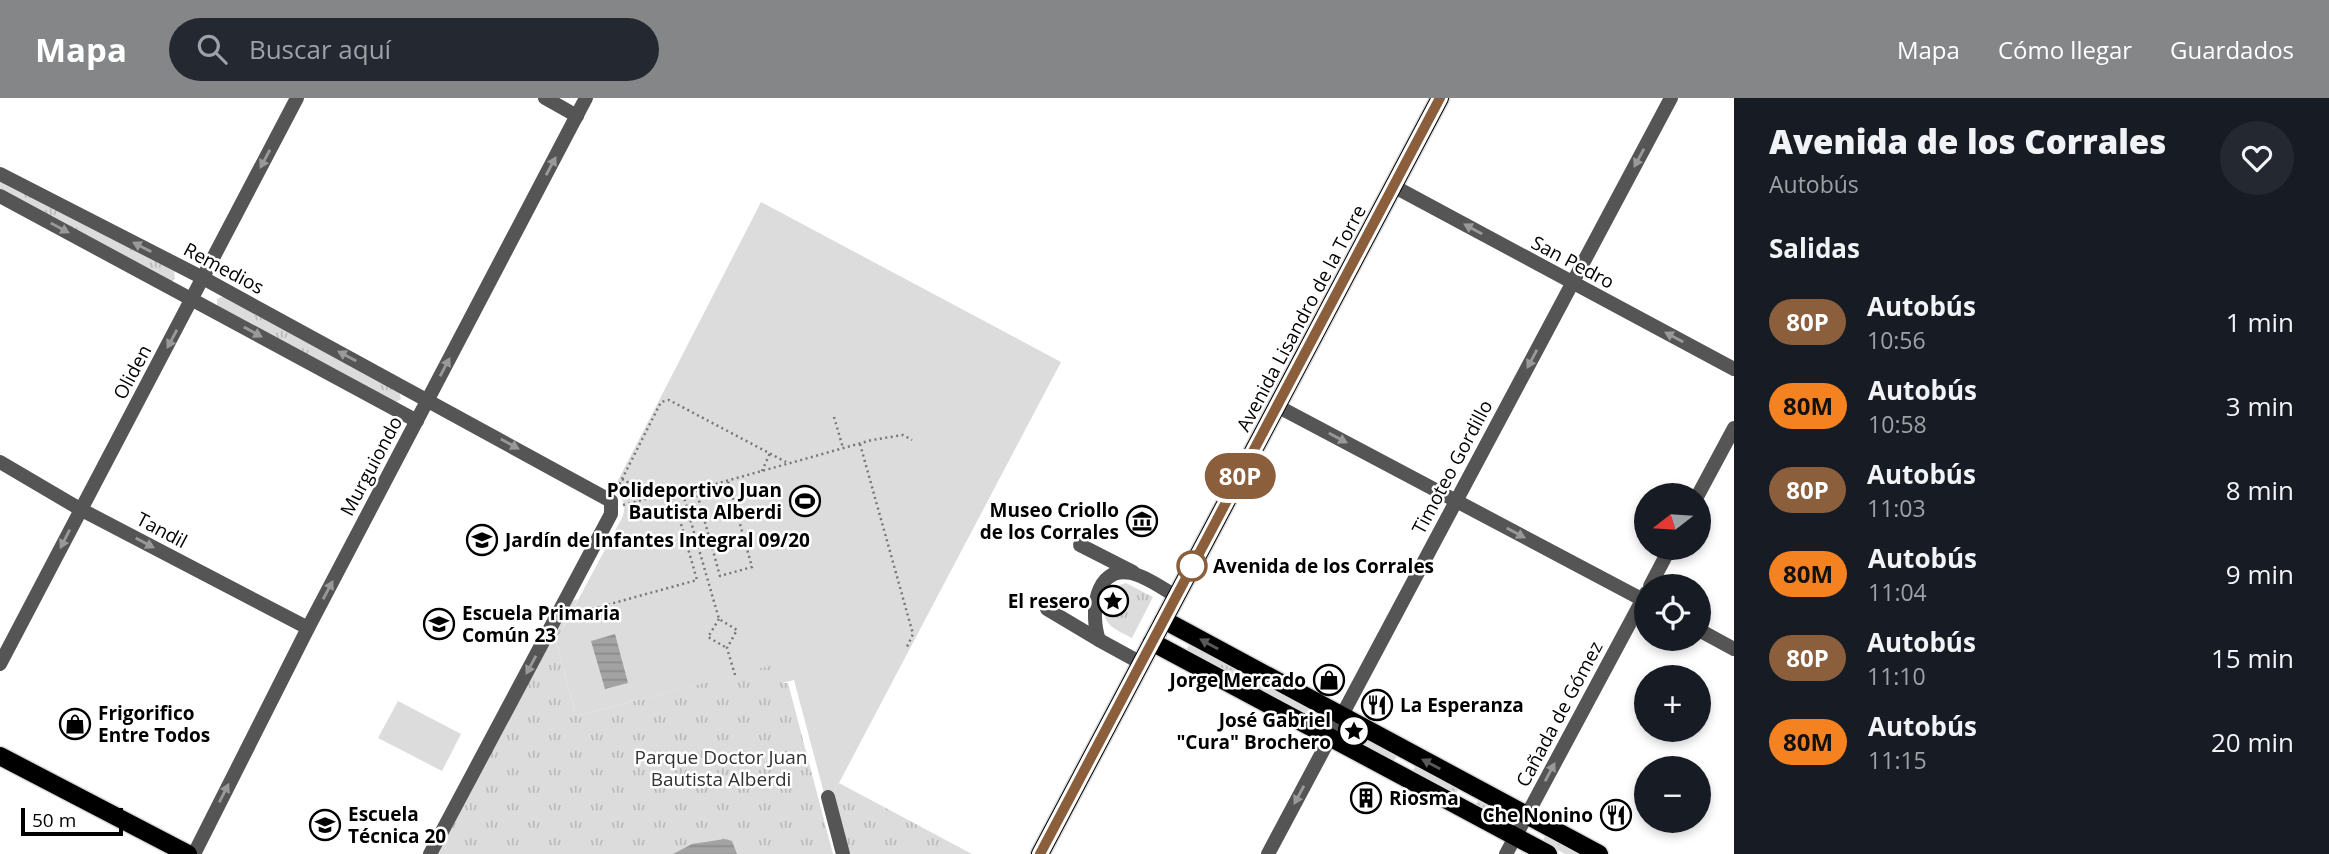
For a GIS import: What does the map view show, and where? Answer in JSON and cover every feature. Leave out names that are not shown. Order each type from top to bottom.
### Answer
[{"type":"main road","name":"Avenida Lisandro de la Torre","points":[[1040,854],[1440,98]]},
{"type":"main road","points":[[1164,620],[1599,854]]},
{"type":"main road","points":[[1152,642],[1548,854]]},
{"type":"main road","points":[[0,756],[188,854]]},
{"type":"street","name":"Oliden","points":[[0,664],[297,98]]},
{"type":"street","points":[[545,98],[577,116]]},
{"type":"street","name":"Murguiondo","points":[[194,854],[308,628],[586,98]]},
{"type":"street","name":"Timoteo Gordillo","points":[[1268,854],[1671,98]]},
{"type":"street","name":"Remedios","points":[[0,174],[203,278],[428,400],[612,505]]},
{"type":"street","name":"San Pedro","points":[[1395,187],[1734,369]]},
{"type":"street","points":[[0,196],[416,421]]},
{"type":"street","points":[[1277,406],[1455,501],[1634,589]]},
{"type":"street","points":[[1704,483],[1734,428]]},
{"type":"street","name":"Tandil","points":[[0,462],[80,509],[308,628]]},
{"type":"street","points":[[430,854],[612,505]]},
{"type":"street","points":[[1080,545],[1176,596]]},
{"type":"street","points":[[1099,640],[1093,619],[1097,596],[1113,575],[1134,573]]},
{"type":"street","points":[[1046,609],[1141,663]]},
{"type":"street","name":"Cañada de Gómez","points":[[1506,854],[1634,619]]},
{"type":"street","points":[[1711,637],[1734,649]]},
{"type":"street","points":[[828,797],[843,854]]},
{"type":"path","points":[[612,505],[622,479],[661,402],[669,400],[788,463]]},
{"type":"path","points":[[834,416],[843,448]]},
{"type":"path","points":[[673,496],[860,443],[903,435],[912,440]]},
{"type":"path","points":[[860,443],[913,634],[906,649]]},
{"type":"path","points":[[761,471],[770,453]]},
{"type":"path","points":[[622,479],[627,481],[637,501]]},
{"type":"path","points":[[696,490],[720,576],[752,567],[728,481]]},
{"type":"path","points":[[592,609],[697,580],[672,492],[612,505]]},
{"type":"path","points":[[683,494],[719,619],[737,629],[727,648]]},
{"type":"path","points":[[719,619],[708,637],[727,648],[735,675]]},
{"type":"green space","points":[[0,180],[174,271],[175,279],[170,282],[0,193]]},
{"type":"green space","name":"Polideportivo Juan Bautista Alberdi","points":[[761,202],[1061,362],[839,783],[831,796],[825,797],[794,680],[782,683],[735,675],[576,716],[556,641],[623,516],[623,501],[612,492]]},
{"type":"green space","points":[[223,296],[399,391],[401,399],[395,402],[217,306],[217,299]]},
{"type":"green space","points":[[1126,583],[1153,597],[1132,638],[1109,624],[1103,607],[1103,598],[1114,587]]},
{"type":"green space","name":"Parque Doctor Juan Bautista Alberdi","points":[[578,599],[556,641],[576,716],[777,664],[782,683],[788,683],[833,854],[436,854],[572,601]]},
{"type":"green space","points":[[1190,643],[1317,710],[1312,720],[1185,652]]},
{"type":"green space","points":[[398,701],[461,734],[442,771],[378,738]]},
{"type":"green space","points":[[1359,733],[1459,786],[1456,794],[1476,804],[1480,797],[1502,809],[1497,818],[1412,773],[1415,766],[1397,756],[1393,762],[1355,742]]},
{"type":"green space","points":[[839,783],[972,854],[847,854],[831,796]]},
{"type":"green space","points":[[1547,833],[1586,854],[1565,854],[1542,842]]},
{"type":"shaded area","points":[[615,634],[628,683],[605,689],[591,641]]},
{"type":"shaded area","points":[[725,839],[732,841],[737,854],[673,854],[692,844]]},
{"type":"bus line","name":"80P","points":[[1040,854],[1440,98]]},
{"type":"place","name":"Polideportivo Juan Bautista Alberdi","points":[[805,501]]},
{"type":"place","name":"Museo Criollo de los Corrales","points":[[1142,521]]},
{"type":"place","name":"Jardín de Infantes Integral 09/20","points":[[482,540]]},
{"type":"place","name":"Avenida de los Corrales","points":[[1192,566]]},
{"type":"place","name":"El resero","points":[[1113,601]]},
{"type":"place","name":"Escuela Primaria Común 23","points":[[439,624]]},
{"type":"place","name":"Jorge Mercado","points":[[1329,680]]},
{"type":"place","name":"La Esperanza","points":[[1377,705]]},
{"type":"place","name":"Frigorifico Entre Todos","points":[[75,724]]},
{"type":"place","name":"José Gabriel \"Cura\" Brochero","points":[[1354,731]]},
{"type":"place","name":"Riosma","points":[[1366,798]]},
{"type":"place","name":"Che Nonino","points":[[1616,815]]},
{"type":"place","name":"Escuela Técnica 20","points":[[325,825]]}]
